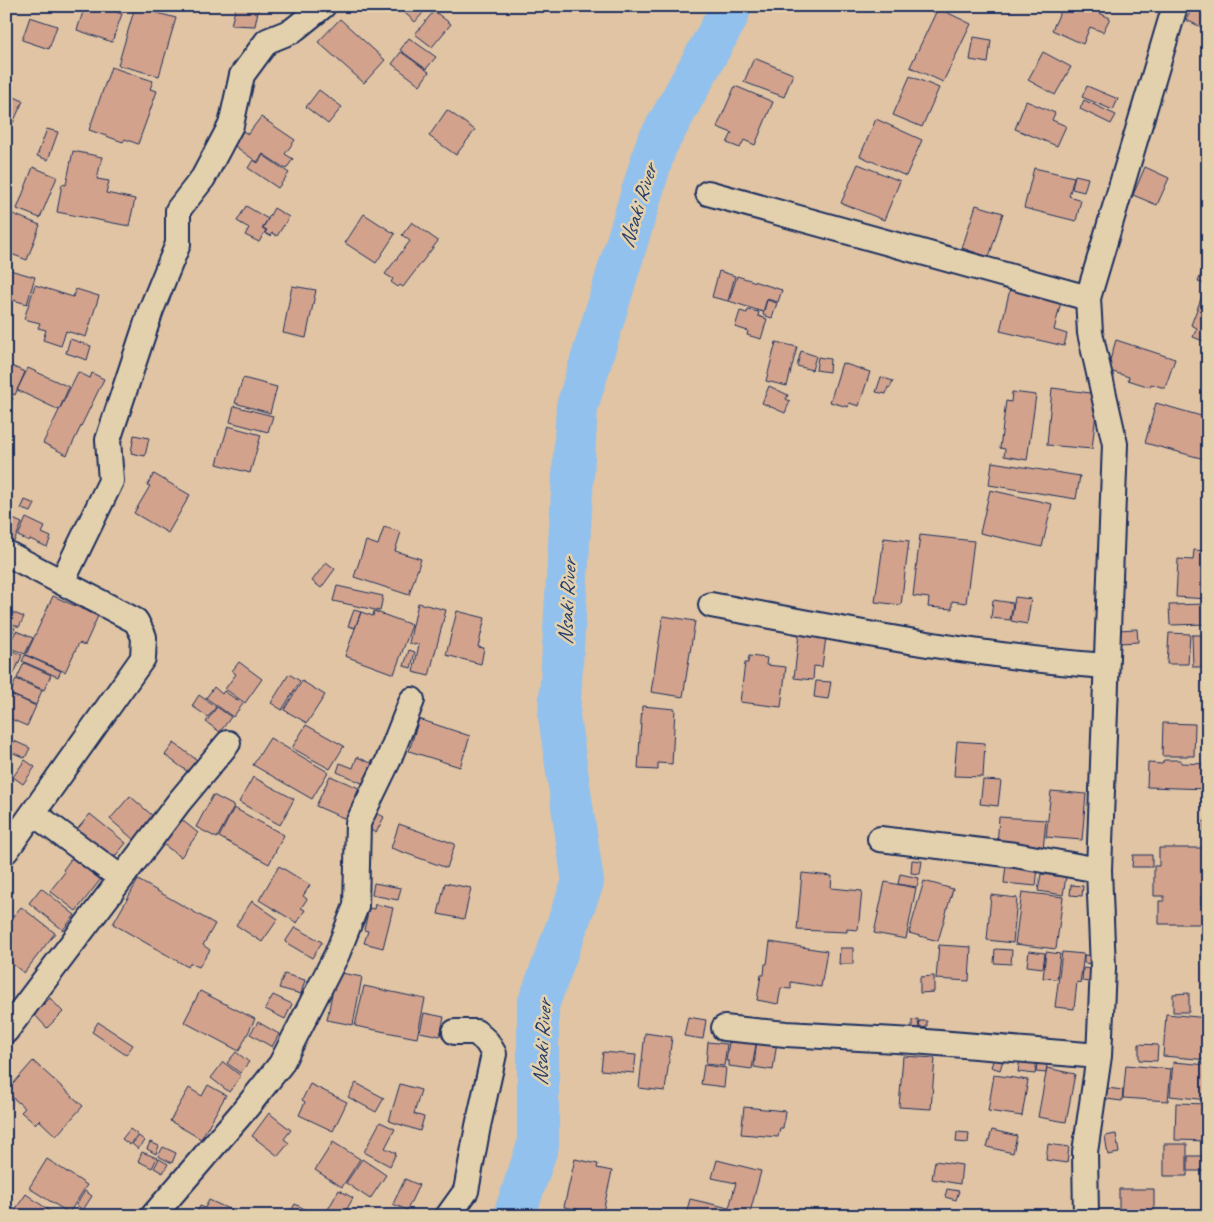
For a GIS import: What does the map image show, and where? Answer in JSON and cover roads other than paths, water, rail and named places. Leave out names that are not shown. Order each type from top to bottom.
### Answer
[{"type":"street","points":[[62,582],[111,481],[108,440],[151,310],[178,244],[178,210],[203,178],[231,125],[242,75],[267,41],[292,31],[322,6]]},
{"type":"street","points":[[1086,1216],[1085,1152],[1099,1056],[1103,968],[1099,870],[1115,444],[1090,333],[1088,298],[1175,6]]},
{"type":"street","points":[[708,193],[1088,298]]},
{"type":"street","points":[[6,553],[136,621],[144,637],[143,658],[6,851]]},
{"type":"street","points":[[711,605],[946,648],[1106,666]]},
{"type":"street","points":[[154,1216],[281,1064],[337,954],[356,906],[358,823],[388,761],[412,700]]},
{"type":"street","points":[[6,1031],[179,802],[228,742]]},
{"type":"street","points":[[33,813],[122,878]]},
{"type":"street","points":[[880,839],[1016,855],[1099,870]]},
{"type":"street","points":[[724,1028],[1099,1056]]},
{"type":"street","points":[[448,1216],[466,1191],[494,1054],[487,1042],[476,1032],[455,1032]]},
{"type":"waterway","name":"Nsaki River","points":[[514,1216],[538,1145],[538,1005],[583,882],[559,716],[577,407],[656,146],[727,17],[731,6]]}]
